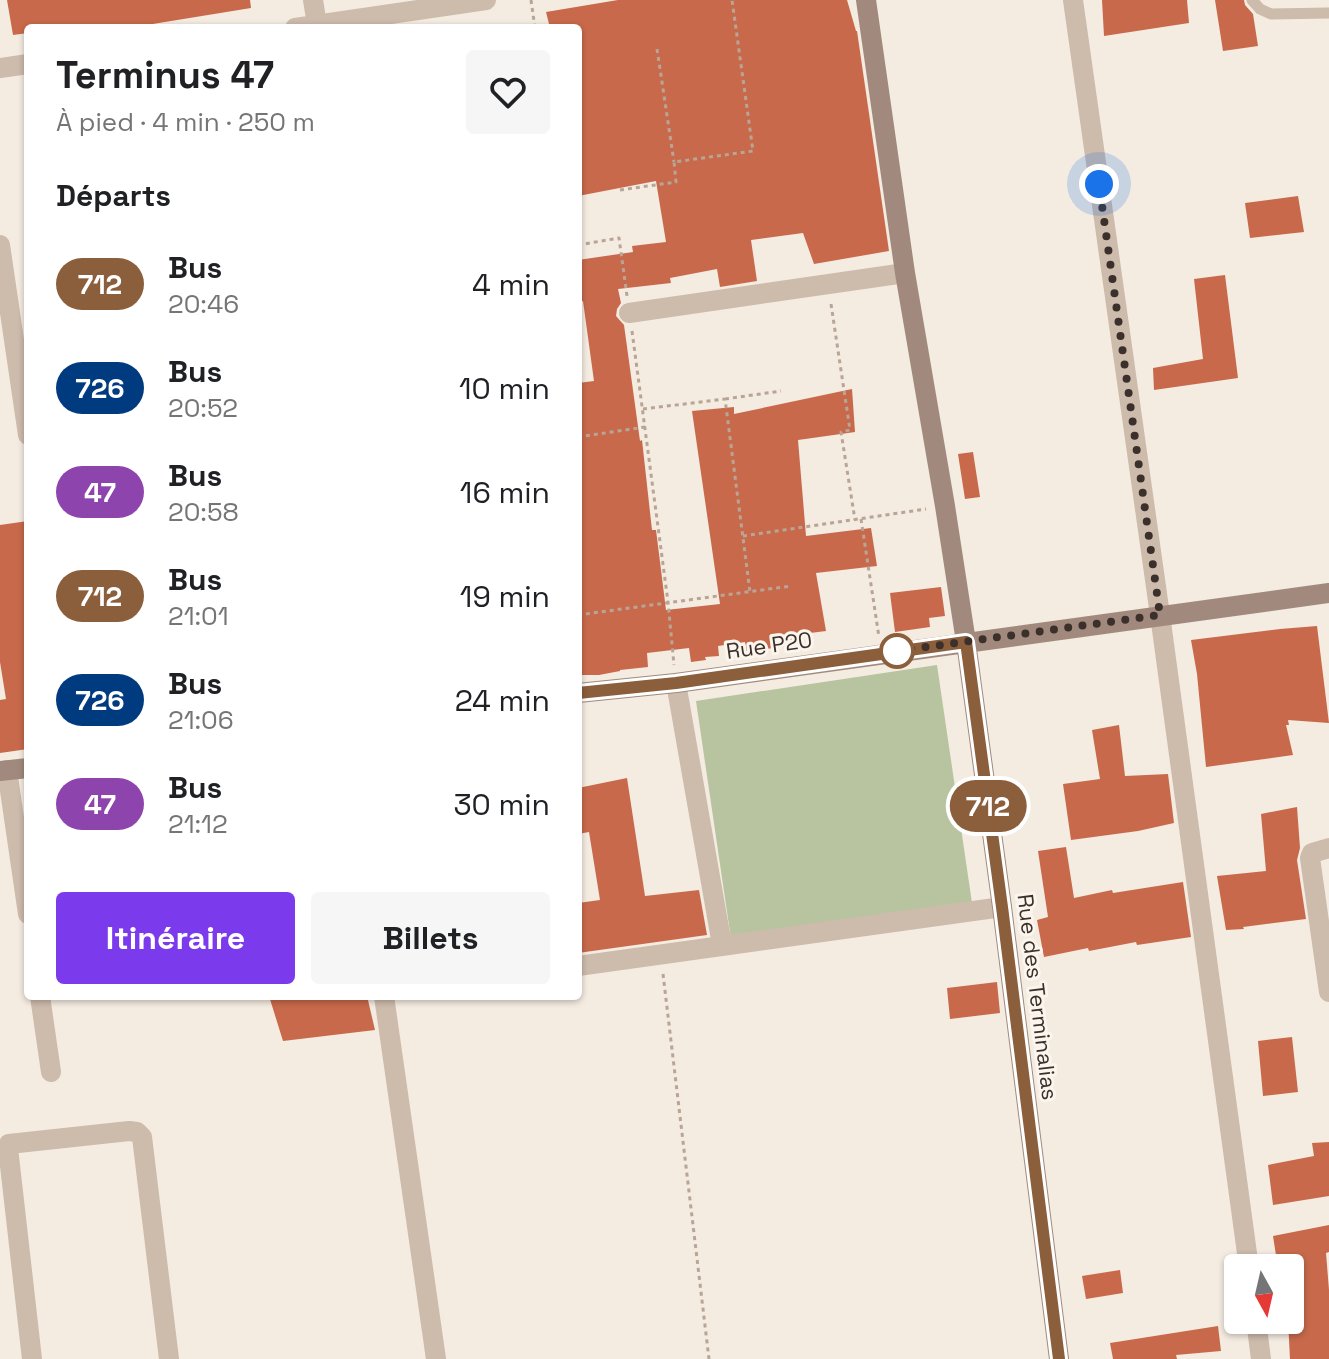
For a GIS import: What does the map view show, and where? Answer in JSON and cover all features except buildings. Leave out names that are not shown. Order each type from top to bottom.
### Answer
[{"type":"street","points":[[313,0],[317,24]]},
{"type":"street","points":[[324,24],[486,0]]},
{"type":"street","name":"Rue des Terminalias","points":[[866,0],[905,273],[966,642],[1059,1359]]},
{"type":"street","points":[[1073,0],[1247,1254]]},
{"type":"street","points":[[0,68],[24,65]]},
{"type":"street","points":[[0,245],[24,408]]},
{"type":"street","points":[[629,313],[905,273]]},
{"type":"street","name":"Rue P20","points":[[582,693],[676,683],[1329,593]]},
{"type":"street","points":[[676,683],[722,945]]},
{"type":"street","points":[[12,770],[24,878]]},
{"type":"street","points":[[1329,848],[1312,853],[1310,858],[1326,945],[1329,992]]},
{"type":"street","points":[[582,966],[1002,907]]},
{"type":"street","points":[[41,1000],[51,1072]]},
{"type":"street","points":[[385,1000],[436,1359]]},
{"type":"street","points":[[32,1359],[9,1144],[129,1131],[137,1132],[142,1137],[169,1359]]},
{"type":"street","points":[[1258,1334],[1261,1359]]},
{"type":"lane","points":[[1252,0],[1260,9],[1271,14],[1329,13]]},
{"type":"path","points":[[531,0],[534,24]]},
{"type":"path","points":[[674,162],[753,151],[732,0]]},
{"type":"path","points":[[620,190],[676,182],[657,49]]},
{"type":"path","points":[[582,244],[619,238],[676,683]]},
{"type":"path","points":[[828,284],[850,430],[841,432],[855,520]]},
{"type":"path","points":[[642,409],[781,391]]},
{"type":"path","points":[[725,399],[750,592]]},
{"type":"path","points":[[582,436],[645,427]]},
{"type":"path","points":[[742,536],[945,506]]},
{"type":"path","points":[[861,519],[881,653]]},
{"type":"path","points":[[582,614],[791,586]]},
{"type":"path","points":[[661,956],[709,1359]]},
{"type":"green space","points":[[937,665],[972,903],[731,939],[696,701]]},
{"type":"bus line","name":"712","points":[[582,693],[676,683],[966,642],[1059,1359]]},
{"type":"route","points":[[897,651],[1160,615],[1099,184]]}]
